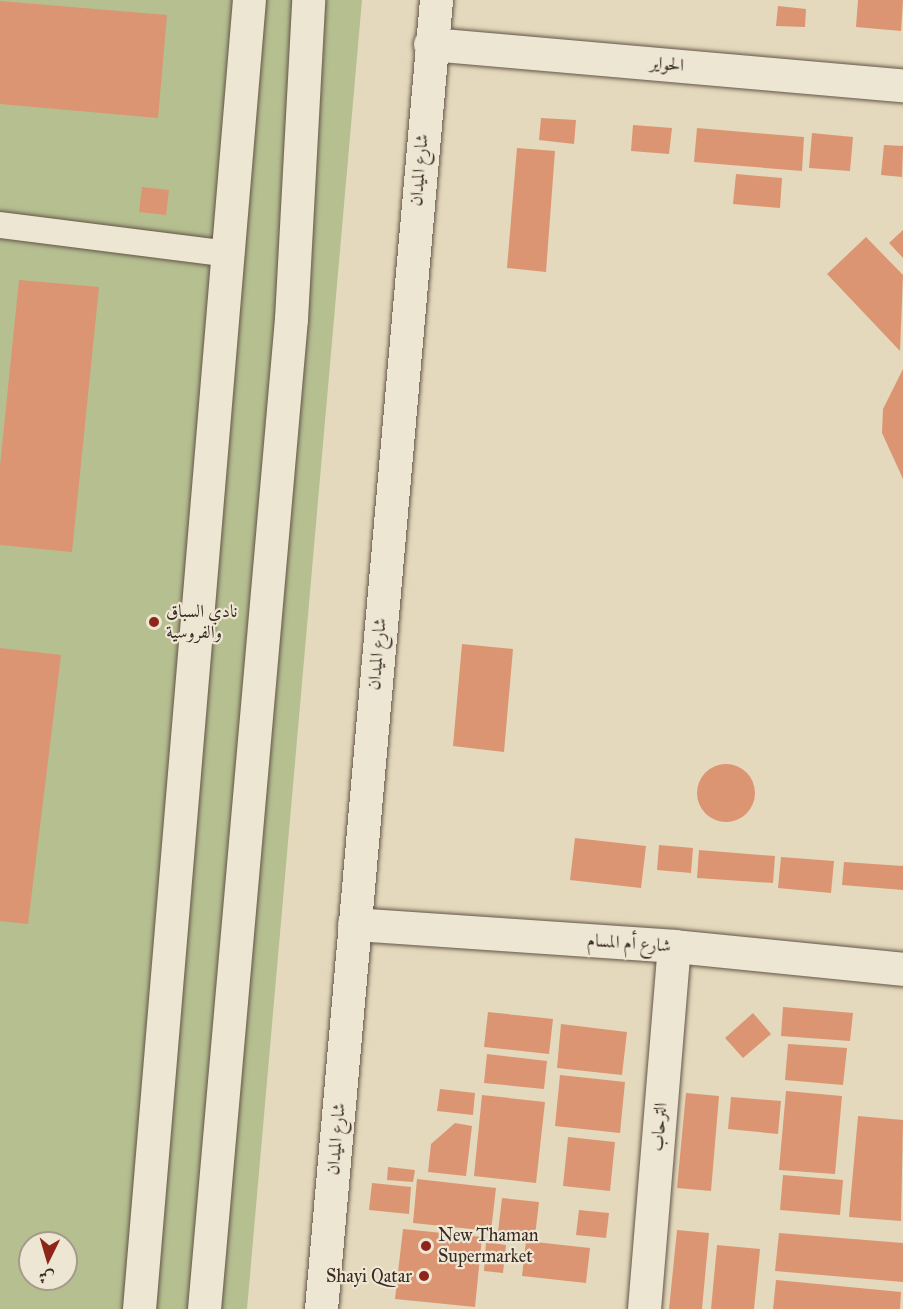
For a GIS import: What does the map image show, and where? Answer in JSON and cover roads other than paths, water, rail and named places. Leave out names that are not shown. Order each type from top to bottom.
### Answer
[{"type":"street","points":[[139,1309],[231,254],[249,0]]},
{"type":"street","points":[[204,1309],[291,320],[308,0]]},
{"type":"street","name":"شارع الميدان","points":[[321,1309],[430,44],[436,0]]},
{"type":"street","name":"الحواير","points":[[430,44],[903,85]]},
{"type":"street","name":"شارع أم المسام","points":[[354,924],[674,946],[903,969]]},
{"type":"street","name":"الترحاب","points":[[644,1309],[674,946]]},
{"type":"lane","points":[[0,225],[231,254]]},
{"type":"place","name":"نادي السباق والفروسية","points":[[154,622]]},
{"type":"place","name":"New Thaman Supermarket","points":[[426,1246]]},
{"type":"place","name":"Shayi Qatar","points":[[424,1276]]}]
